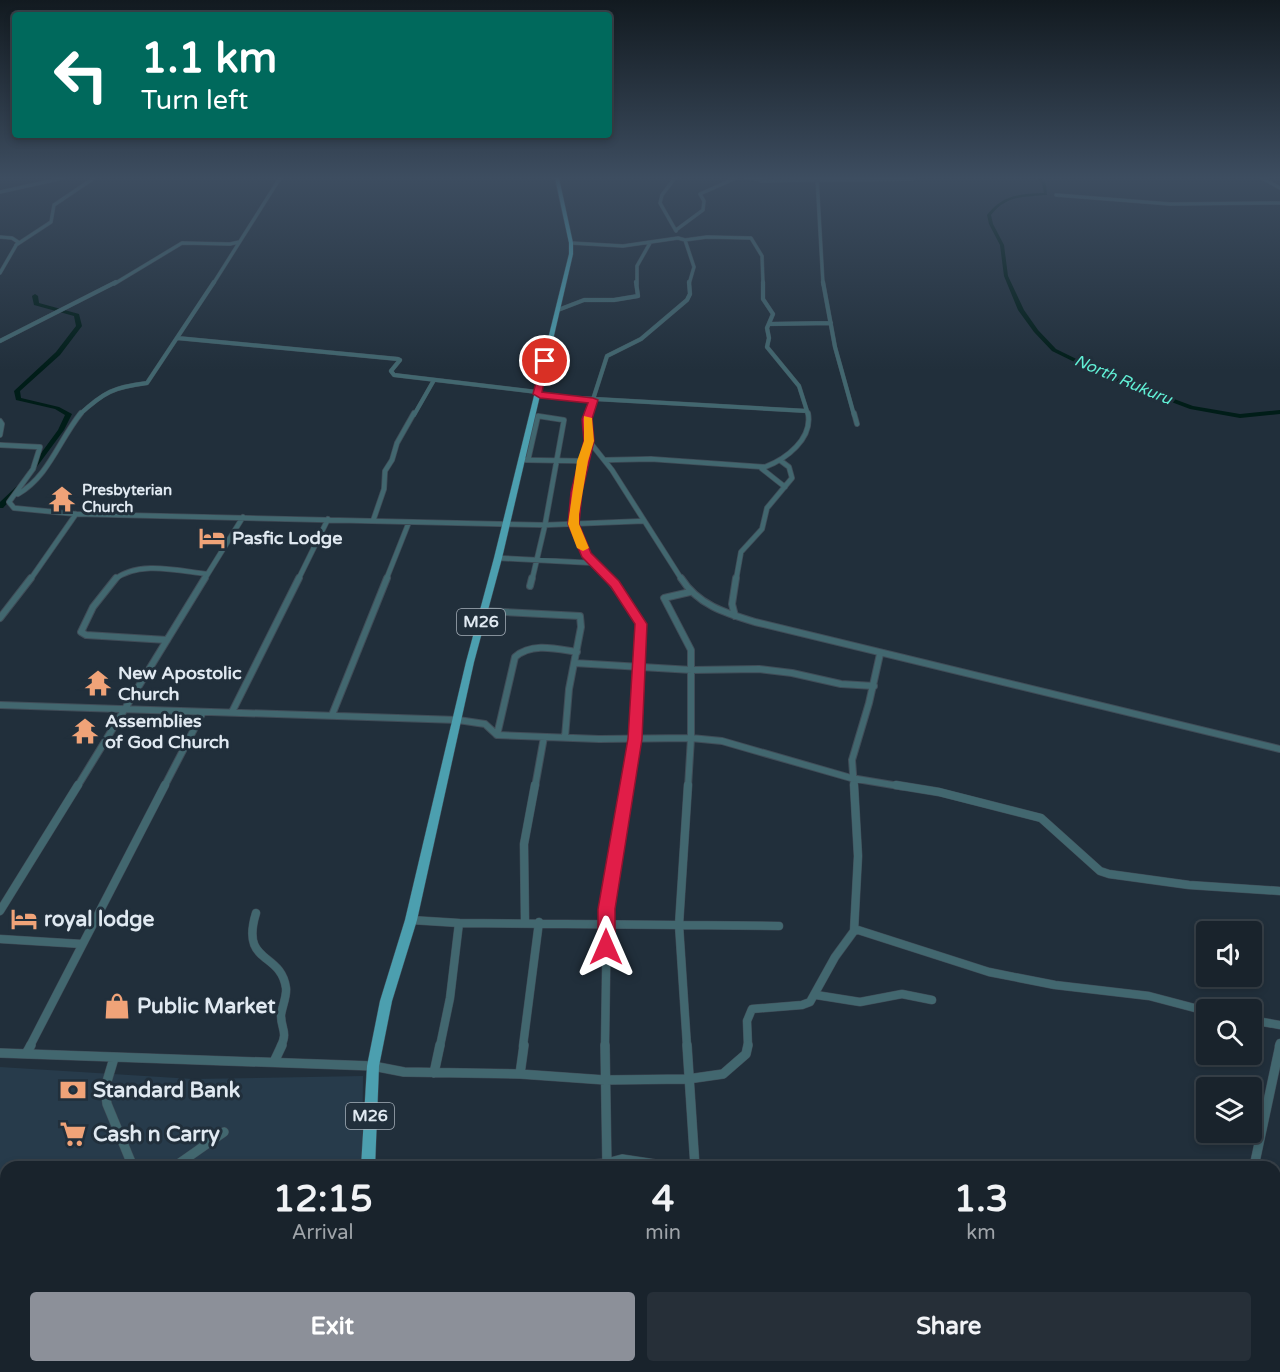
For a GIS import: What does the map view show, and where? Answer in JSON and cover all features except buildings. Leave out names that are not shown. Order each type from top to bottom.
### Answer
[{"type":"main road","name":"M26","points":[[368,1161],[373,1066],[386,1001],[411,920],[470,662],[505,523],[524,460],[537,392],[572,243]]},
{"type":"street","points":[[0,273],[17,242]]},
{"type":"street","points":[[16,245],[21,242]]},
{"type":"street","points":[[0,341],[56,310],[113,285],[184,242]]},
{"type":"street","points":[[185,242],[230,244],[239,242]]},
{"type":"street","points":[[16,495],[30,487],[43,473],[81,413],[119,386],[148,383],[239,242]]},
{"type":"street","points":[[572,243],[623,246],[655,242]]},
{"type":"street","points":[[607,1161],[606,924],[635,739],[642,630],[638,616],[615,584],[586,554],[574,524],[576,492],[589,441],[586,423],[607,356],[641,339],[689,297],[689,282],[694,277],[694,260],[686,242]]},
{"type":"street","points":[[605,460],[651,459],[760,468],[781,461],[806,433],[809,425],[807,411],[799,386],[768,352],[769,324],[773,314],[763,299],[762,256],[753,242]]},
{"type":"street","points":[[821,242],[823,281],[831,323],[856,424]]},
{"type":"street","points":[[558,310],[584,300],[619,300],[638,296],[639,291],[635,279],[639,262],[650,243]]},
{"type":"street","points":[[769,324],[831,323]]},
{"type":"street","points":[[177,338],[398,359],[400,360],[392,374],[537,392],[542,396],[807,411]]},
{"type":"street","points":[[373,521],[384,489],[385,471],[392,460],[397,443],[434,380]]},
{"type":"street","points":[[530,586],[545,525],[556,460],[564,421],[560,418],[538,416],[524,460],[556,460],[583,461]]},
{"type":"street","points":[[0,421],[2,424],[0,435]]},
{"type":"street","points":[[589,441],[605,460],[690,592],[735,616],[880,654],[1280,749]]},
{"type":"street","points":[[0,445],[40,447],[37,459],[16,495],[9,502],[11,507],[76,514],[409,522],[545,525],[644,521]]},
{"type":"street","points":[[735,616],[732,604],[741,552],[762,530],[767,508],[792,478],[789,467],[781,461]]},
{"type":"street","points":[[760,468],[785,487]]},
{"type":"street","points":[[0,618],[23,590],[76,514]]},
{"type":"street","points":[[0,911],[243,517]]},
{"type":"street","points":[[232,712],[328,519]]},
{"type":"street","points":[[332,716],[409,522]]},
{"type":"street","points":[[498,558],[594,563]]},
{"type":"street","points":[[167,640],[86,635],[81,632],[81,628],[101,596],[120,576],[127,572],[150,570],[207,574]]},
{"type":"street","points":[[690,592],[664,598],[689,646],[692,670],[692,738],[679,925],[695,1161]]},
{"type":"street","points":[[484,611],[580,616],[565,737]]},
{"type":"street","points":[[497,735],[515,657],[519,652],[527,650],[577,652]]},
{"type":"street","points":[[0,1053],[373,1066],[404,1072],[520,1074],[605,1080],[688,1079],[723,1074],[746,1054],[748,1013],[752,1009],[801,1005],[810,1002],[854,931],[858,856],[851,778],[852,760],[874,686],[880,654]]},
{"type":"street","points":[[574,663],[692,670],[759,669],[792,673],[841,684],[874,686]]},
{"type":"street","points":[[0,705],[458,720],[485,724],[497,735],[635,739],[692,738],[736,745],[851,778],[939,792],[1041,818],[1100,871],[1109,874],[1190,885],[1280,891]]},
{"type":"street","points":[[26,1054],[203,712]]},
{"type":"street","points":[[525,922],[524,844],[544,737]]},
{"type":"street","points":[[256,913],[251,928],[252,942],[261,957],[276,966],[286,988],[281,1017],[285,1037],[274,1062]]},
{"type":"street","points":[[411,920],[459,923],[779,926]]},
{"type":"street","points":[[520,1074],[539,922]]},
{"type":"street","points":[[434,1073],[450,998],[452,966],[459,923]]},
{"type":"street","points":[[854,931],[866,931],[989,972],[1054,985],[1081,986],[1149,996],[1196,1008]]},
{"type":"street","points":[[0,939],[82,944]]},
{"type":"street","points":[[816,995],[860,1002],[902,994],[932,1000]]},
{"type":"street","points":[[1262,1022],[1280,1025]]},
{"type":"street","points":[[1256,1161],[1280,1043]]},
{"type":"street","points":[[114,1058],[105,1088],[107,1104],[131,1161]]},
{"type":"street","points":[[183,1161],[224,1132]]},
{"type":"street","points":[[617,1161],[622,1159],[635,1161]]},
{"type":"shaded area","points":[[0,1067],[193,1079],[363,1076],[362,1161],[0,1161]]},
{"type":"waterway","name":"North Rukuru","points":[[1000,242],[1006,276],[1021,310],[1054,350],[1107,376],[1192,408],[1240,416],[1280,412]]},
{"type":"waterway","points":[[31,471],[61,430],[69,414],[57,408],[18,399],[17,391],[58,354],[79,326],[77,315],[36,304],[35,296]]},
{"type":"waterway","points":[[0,506],[19,487]]},
{"type":"slow traffic","points":[[583,548],[574,524],[574,514],[576,492],[589,441],[587,418]]},
{"type":"place","name":"Presbyterian Church","points":[[62,499]]},
{"type":"place","name":"Pasfic Lodge","points":[[212,538]]},
{"type":"place","name":"New Apostolic Church","points":[[98,683]]},
{"type":"place","name":"Assemblies of God Church","points":[[85,731]]},
{"type":"place","name":"royal lodge","points":[[24,919]]},
{"type":"place","name":"Public Market","points":[[117,1006]]},
{"type":"place","name":"Standard Bank","points":[[73,1090]]},
{"type":"place","name":"Cash n Carry","points":[[73,1134]]},
{"type":"route","points":[[545,361],[537,392],[540,395],[572,400],[593,400],[586,423],[589,441],[576,492],[574,524],[586,554],[615,584],[638,616],[642,630],[635,739],[607,909],[606,947]]}]
